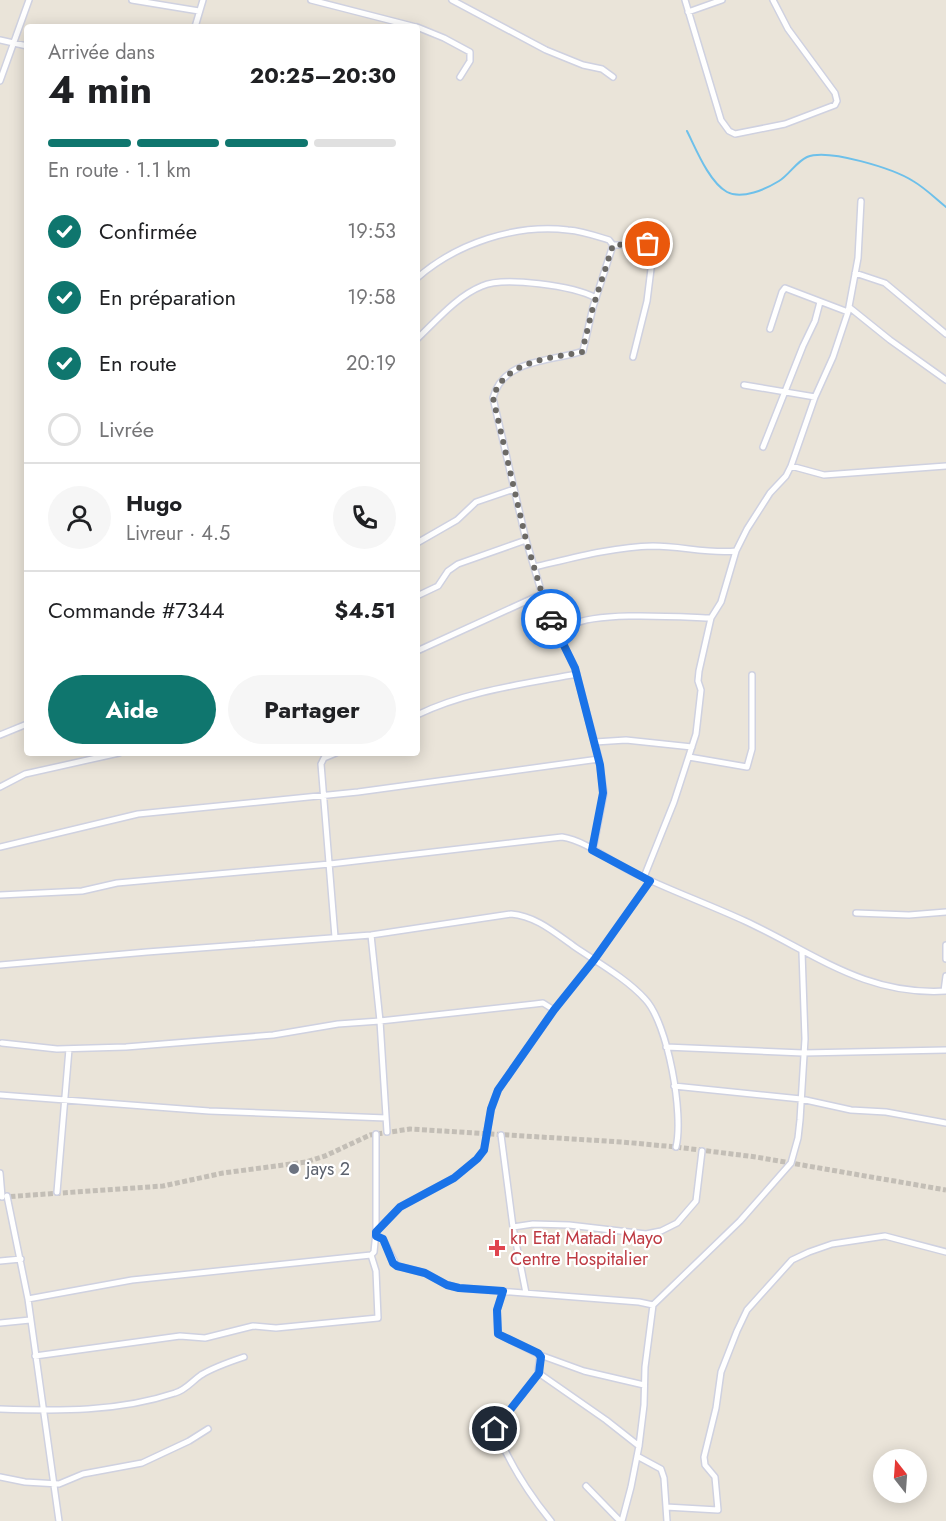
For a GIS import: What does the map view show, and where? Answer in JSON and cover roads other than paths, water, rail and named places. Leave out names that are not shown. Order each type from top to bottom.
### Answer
[{"type":"street","points":[[0,81],[29,0]]},
{"type":"street","points":[[132,0],[199,12]]},
{"type":"street","points":[[196,24],[203,0]]},
{"type":"street","points":[[311,0],[404,24]]},
{"type":"street","points":[[452,0],[546,50],[583,65],[602,69],[613,77]]},
{"type":"street","points":[[685,0],[721,120],[729,131],[735,134],[808,116],[835,105],[838,100],[788,29],[773,0]]},
{"type":"street","points":[[688,12],[722,0]]},
{"type":"street","points":[[420,29],[470,52],[470,61],[460,77]]},
{"type":"street","points":[[0,40],[24,46]]},
{"type":"street","points":[[644,877],[674,802],[696,734],[701,690],[698,681],[699,671],[711,618],[721,602],[736,551],[747,529],[791,466],[849,309],[860,234],[861,201]]},
{"type":"street","points":[[420,275],[463,247],[512,233],[567,230],[609,240],[613,245]]},
{"type":"street","points":[[592,850],[603,793],[599,759],[577,674],[542,594],[526,540],[493,398],[497,385],[503,378],[519,368],[551,358],[582,352],[613,245]]},
{"type":"street","points":[[613,245],[654,245],[647,301],[633,357]]},
{"type":"street","points":[[855,273],[874,278],[897,291],[946,334]]},
{"type":"street","points":[[420,336],[464,298],[486,284],[514,282],[557,285],[573,288],[596,298]]},
{"type":"street","points":[[770,329],[785,288],[820,302],[849,309],[946,380]]},
{"type":"street","points":[[763,447],[815,321],[820,302]]},
{"type":"street","points":[[744,385],[815,397]]},
{"type":"street","points":[[791,466],[824,476],[946,466]]},
{"type":"street","points":[[420,541],[457,520],[476,502],[514,489]]},
{"type":"street","points":[[420,595],[438,586],[448,571],[458,564],[526,540]]},
{"type":"street","points":[[534,567],[586,556],[655,546],[736,551]]},
{"type":"street","points":[[420,650],[542,594]]},
{"type":"street","points":[[562,640],[564,633],[572,626],[604,618],[711,618]]},
{"type":"street","points":[[420,714],[443,704],[482,693],[577,674]]},
{"type":"street","points":[[689,757],[747,767],[752,749],[752,675]]},
{"type":"street","points":[[0,735],[24,725]]},
{"type":"street","points":[[595,742],[626,740],[692,747]]},
{"type":"street","points":[[0,787],[25,774],[98,756]]},
{"type":"street","points":[[330,756],[321,761],[322,796],[336,937]]},
{"type":"street","points":[[0,847],[138,814],[322,796],[599,759]]},
{"type":"street","points":[[0,895],[82,891],[134,882],[330,864],[552,837],[569,838],[650,881],[746,921],[802,952],[852,975],[902,990],[921,992],[945,991],[946,976]]},
{"type":"street","points":[[376,1234],[400,1207],[454,1178],[477,1159],[484,1150],[491,1109],[498,1090],[650,881]]},
{"type":"street","points":[[856,913],[909,915],[946,912]]},
{"type":"street","points":[[0,965],[370,935],[473,919],[519,915],[534,919],[594,960],[645,999],[659,1022],[666,1047],[678,1111],[676,1148]]},
{"type":"street","points":[[370,935],[380,1022],[387,1132]]},
{"type":"street","points":[[946,945],[946,959]]},
{"type":"street","points":[[621,1521],[639,1446],[654,1305],[740,1221],[791,1163],[798,1138],[801,1099],[805,1010],[802,952]]},
{"type":"street","points":[[2,1043],[69,1049],[256,1037],[338,1024],[380,1022],[543,1003],[554,1010]]},
{"type":"street","points":[[666,1047],[803,1053],[946,1050]]},
{"type":"street","points":[[57,1192],[69,1049]]},
{"type":"street","points":[[674,1086],[801,1099],[851,1110],[886,1112],[946,1123]]},
{"type":"street","points":[[0,1095],[209,1111],[386,1118]]},
{"type":"street","points":[[371,1255],[374,1252],[376,1234],[376,1134]]},
{"type":"street","points":[[501,1136],[513,1227],[526,1293]]},
{"type":"street","points":[[513,1227],[533,1224],[569,1225],[646,1234],[661,1231],[676,1223],[696,1202],[702,1151]]},
{"type":"street","points":[[0,1173],[4,1197],[21,1259],[28,1299],[59,1521]]},
{"type":"street","points":[[376,1234],[383,1239],[393,1263],[397,1266],[425,1273],[447,1285],[459,1288],[654,1305]]},
{"type":"street","points":[[666,1507],[718,1510],[715,1477],[705,1465],[704,1457],[716,1408],[721,1372],[747,1310],[792,1260],[832,1244],[885,1236],[946,1252]]},
{"type":"street","points":[[28,1299],[132,1280],[371,1255]]},
{"type":"street","points":[[35,1356],[188,1335],[199,1339],[253,1326],[276,1328],[378,1318],[376,1271],[371,1255]]},
{"type":"street","points":[[0,1261],[21,1259]]},
{"type":"street","points":[[503,1291],[497,1310],[498,1334],[584,1371],[644,1385]]},
{"type":"street","points":[[0,1323],[30,1320]]},
{"type":"street","points":[[540,1354],[539,1373],[495,1429],[531,1496],[551,1521]]},
{"type":"street","points":[[0,1409],[78,1411],[118,1406],[174,1394],[188,1388],[212,1369],[244,1357]]},
{"type":"street","points":[[539,1373],[639,1446]]},
{"type":"street","points":[[0,1477],[25,1482],[55,1484],[83,1474],[142,1463],[189,1441],[208,1428]]},
{"type":"street","points":[[637,1456],[661,1469],[664,1478],[667,1521]]},
{"type":"street","points":[[586,1485],[621,1521]]},
{"type":"waterway","points":[[687,131],[714,181],[733,194],[747,194],[768,187],[783,178],[807,157],[830,155],[861,161],[904,176],[922,187],[946,207]]},
{"type":"tunnel","points":[[3,1197],[163,1186],[223,1173],[306,1162],[325,1156],[370,1135],[410,1129],[676,1147],[756,1157],[946,1190]]},
{"type":"place","name":"jays 2","points":[[294,1169]]},
{"type":"place","name":"kn Etat Matadi Mayo Centre Hospitalier","points":[[497,1248]]}]
